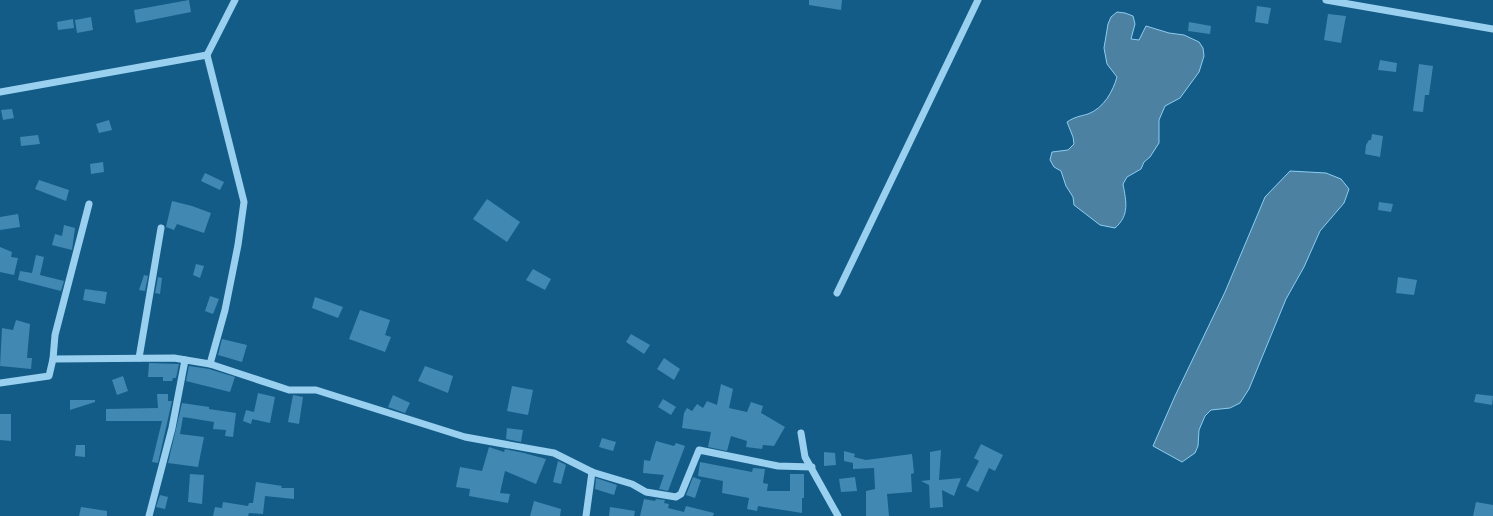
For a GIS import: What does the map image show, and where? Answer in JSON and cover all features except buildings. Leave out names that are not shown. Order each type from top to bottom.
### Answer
[{"type":"street","points":[[210,364],[225,310],[234,266],[244,202],[206,55],[235,0]]},
{"type":"street","points":[[837,293],[978,0]]},
{"type":"street","points":[[1326,0],[1493,29]]},
{"type":"street","points":[[0,92],[206,55]]},
{"type":"street","points":[[0,383],[49,376],[53,359],[55,335],[89,204]]},
{"type":"street","points":[[140,358],[161,228]]},
{"type":"street","points":[[53,359],[140,358],[185,360],[210,364],[289,390],[316,390],[465,437],[554,453],[592,472],[632,484],[646,492],[676,497],[681,494],[699,450],[778,466],[812,467]]},
{"type":"street","points":[[149,516],[172,428],[185,360]]},
{"type":"street","points":[[801,433],[806,457],[838,516]]},
{"type":"street","points":[[586,516],[592,472]]},
{"type":"water","points":[[1117,12],[1133,16],[1135,24],[1131,39],[1139,40],[1146,26],[1169,33],[1184,35],[1199,42],[1203,48],[1204,56],[1199,72],[1180,98],[1165,106],[1159,120],[1159,143],[1150,157],[1144,162],[1141,169],[1127,177],[1123,184],[1126,208],[1123,218],[1115,228],[1100,225],[1074,205],[1073,197],[1066,186],[1061,171],[1054,167],[1050,160],[1052,152],[1068,150],[1074,144],[1067,122],[1099,108],[1113,88],[1117,77],[1107,64],[1104,48],[1108,24],[1111,17]]},
{"type":"water","points":[[1290,171],[1326,173],[1341,179],[1349,189],[1344,203],[1320,231],[1304,267],[1286,299],[1249,389],[1240,403],[1230,408],[1211,410],[1205,416],[1199,430],[1198,446],[1195,453],[1182,462],[1153,446],[1175,396],[1225,292],[1265,197]]}]
